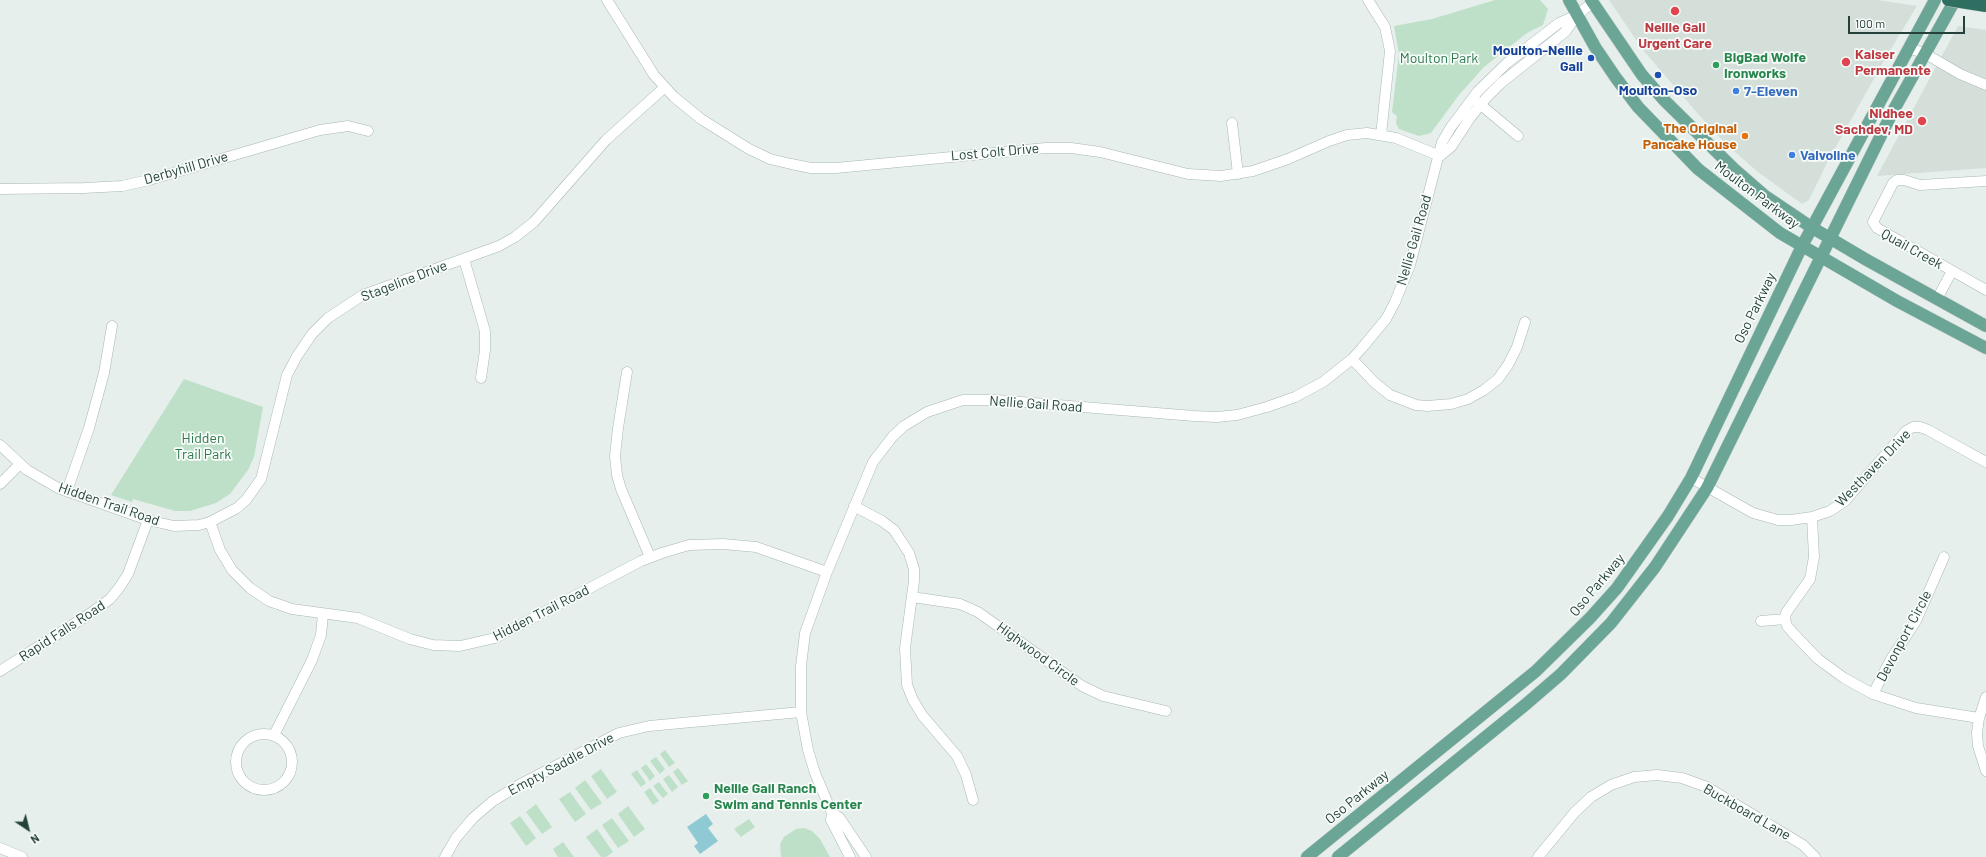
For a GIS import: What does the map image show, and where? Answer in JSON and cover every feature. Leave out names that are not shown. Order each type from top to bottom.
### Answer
[{"type":"highway","points":[[1948,0],[1986,6]]},
{"type":"main road","name":"Moulton Parkway","points":[[1569,0],[1595,47],[1638,107],[1698,170],[1758,217],[1802,246],[1986,348]]},
{"type":"main road","name":"Oso Parkway","points":[[1307,857],[1499,702],[1567,642],[1617,588],[1668,516],[1691,478],[1811,228],[1935,0]]},
{"type":"main road","points":[[1338,857],[1525,705],[1586,649],[1636,593],[1677,536],[1707,488],[1892,114],[1924,53],[1955,0]]},
{"type":"main road","name":"Moulton Parkway","points":[[1592,1],[1642,75],[1687,124],[1765,196],[1811,228],[1986,326]]},
{"type":"street","name":"Lost Colt Drive","points":[[607,0],[654,75],[665,87],[701,119],[749,149],[770,159],[811,168],[836,168],[1046,148],[1071,148],[1100,152],[1188,174],[1221,176],[1238,174],[1271,166],[1329,141],[1347,135],[1367,133],[1381,135],[1414,144],[1440,156]]},
{"type":"street","points":[[1368,0],[1385,27],[1390,50],[1381,135]]},
{"type":"street","name":"Nellie Gail Road","points":[[850,857],[831,820],[832,813],[822,792],[808,750],[800,712],[801,666],[805,633],[827,572],[873,462],[893,436],[917,417],[951,403],[963,400],[996,400],[1194,416],[1237,415],[1267,407],[1295,397],[1323,382],[1352,359],[1386,319],[1403,285],[1410,265],[1428,191],[1440,156],[1450,147],[1476,101],[1565,32],[1577,15],[1592,1]]},
{"type":"street","points":[[1908,48],[1924,53],[1966,77],[1986,85]]},
{"type":"street","name":"Stageline Drive","points":[[210,522],[237,508],[246,500],[261,479],[287,375],[297,356],[312,334],[328,318],[363,295],[464,259],[498,246],[515,237],[534,222],[606,140],[665,87]]},
{"type":"street","points":[[1476,101],[1518,136]]},
{"type":"street","points":[[1232,123],[1238,174]]},
{"type":"street","name":"Derbyhill Drive","points":[[0,189],[122,186],[149,180],[320,130],[348,126],[368,132]]},
{"type":"street","name":"Quail Creek","points":[[1986,181],[1920,185],[1904,180],[1897,180],[1893,183],[1874,219],[1874,225],[1876,228],[1986,290]]},
{"type":"street","points":[[464,259],[485,330],[485,350],[480,378]]},
{"type":"street","name":"Quail Creek","points":[[1937,299],[1952,271]]},
{"type":"street","points":[[1352,359],[1375,383],[1390,395],[1416,405],[1427,406],[1451,404],[1468,399],[1484,390],[1498,379],[1508,365],[1517,347],[1525,322]]},
{"type":"street","points":[[67,491],[89,428],[104,373],[112,326]]},
{"type":"street","points":[[627,372],[615,456],[621,489],[650,557]]},
{"type":"street","name":"Westhaven Drive","points":[[1691,478],[1753,513],[1764,517],[1791,520],[1812,517],[1830,511],[1845,500],[1906,431],[1913,427],[1920,427],[1928,430],[1986,462]]},
{"type":"street","name":"Hidden Trail Road","points":[[0,445],[20,464],[41,479],[67,491],[148,520],[174,526],[199,525],[210,522],[225,559],[232,570],[250,588],[280,606],[323,614],[358,618],[421,642],[445,646],[483,642],[509,631],[650,557],[689,545],[741,545],[777,554],[827,572]]},
{"type":"street","points":[[0,484],[20,464]]},
{"type":"street","points":[[854,506],[882,521],[894,530],[909,553],[914,569],[914,581],[905,648],[907,685],[913,700],[922,714],[957,756],[966,775],[973,800]]},
{"type":"street","points":[[1812,517],[1814,557],[1810,579],[1786,613],[1785,619],[1787,626],[1818,659],[1844,678],[1873,694],[1916,708],[1979,718]]},
{"type":"street","name":"Rapid Falls Road","points":[[0,671],[88,615],[110,599],[128,574],[148,520]]},
{"type":"street","name":"Devonport Circle","points":[[1873,694],[1891,659],[1916,621],[1944,557]]},
{"type":"street","name":"Highwood Circle","points":[[912,597],[960,604],[978,612],[1082,686],[1103,696],[1166,711]]},
{"type":"street","points":[[274,735],[312,660],[321,635],[323,614]]},
{"type":"street","points":[[1761,620],[1785,619]]},
{"type":"street","points":[[1986,696],[1979,718],[1977,733],[1978,746],[1986,771]]},
{"type":"street","name":"Empty Saddle Drive","points":[[445,857],[456,838],[473,818],[493,801],[526,781],[619,733],[649,726],[800,712]]},
{"type":"street","points":[[263,734],[274,735],[284,741],[290,750],[293,761],[291,772],[285,781],[276,788],[265,790],[254,789],[245,783],[238,774],[236,763],[238,752],[243,743],[252,736],[263,734]]},
{"type":"street","name":"Buckboard Lane","points":[[1538,857],[1575,812],[1591,797],[1611,784],[1634,777],[1657,775],[1682,778],[1707,787],[1803,845],[1815,857]]},
{"type":"street","name":"Nellie Gail Road","points":[[832,813],[839,817],[866,857]]},
{"type":"street","points":[[0,848],[22,857]]},
{"type":"shaded area","points":[[1609,0],[1877,0],[1917,6],[1886,57],[1828,161],[1809,200],[1802,204],[1758,172],[1727,145],[1705,122],[1643,50]]},
{"type":"shaded area","points":[[1958,26],[1986,30],[1986,168],[1877,176]]},
{"type":"green space","name":"Moulton Park","points":[[1495,0],[1540,0],[1548,9],[1543,25],[1527,33],[1484,67],[1459,95],[1431,133],[1419,136],[1399,129],[1396,123],[1397,116],[1392,112],[1399,54],[1394,26],[1432,19]]},
{"type":"green space","name":"Hidden Trail Park","points":[[184,379],[263,407],[254,457],[248,470],[230,494],[216,503],[190,511],[175,511],[133,499],[132,502],[111,495]]},
{"type":"green space","points":[[665,750],[675,763],[669,767],[660,754]]},
{"type":"green space","points":[[656,757],[665,769],[660,774],[650,761]]},
{"type":"green space","points":[[646,764],[655,776],[650,781],[641,768]]},
{"type":"green space","points":[[678,768],[688,781],[682,785],[673,772]]},
{"type":"green space","points":[[601,769],[617,792],[607,799],[591,776]]},
{"type":"green space","points":[[637,770],[646,783],[641,787],[631,774]]},
{"type":"green space","points":[[669,775],[678,787],[672,792],[663,779]]},
{"type":"green space","points":[[585,780],[602,803],[591,810],[575,788]]},
{"type":"green space","points":[[659,782],[668,794],[663,798],[653,786]]},
{"type":"green space","points":[[650,788],[659,801],[653,805],[644,792]]},
{"type":"green space","points":[[570,792],[586,814],[575,822],[559,799]]},
{"type":"green space","points":[[536,804],[552,827],[542,834],[526,812]]},
{"type":"green space","points":[[628,806],[645,829],[634,837],[618,814]]},
{"type":"green space","points":[[520,816],[536,838],[526,846],[510,823]]},
{"type":"green space","points":[[612,818],[629,841],[618,848],[602,825]]},
{"type":"green space","points":[[749,819],[755,827],[741,837],[734,829]]},
{"type":"green space","points":[[804,828],[812,831],[820,839],[830,857],[781,857],[780,844],[784,837],[796,829]]},
{"type":"green space","points":[[597,829],[613,852],[606,857],[601,857],[586,837]]},
{"type":"green space","points":[[563,842],[574,857],[558,857],[553,849]]},
{"type":"water","points":[[706,814],[713,824],[708,828],[718,841],[700,854],[694,846],[698,843],[687,827]]},
{"type":"place","name":"Nellie Gail Urgent Care","points":[[1675,11]]},
{"type":"place","name":"Moulton-Nellie Gail","points":[[1591,58]]},
{"type":"place","name":"Kaiser Permanente","points":[[1846,62]]},
{"type":"place","name":"BigBad Wolfe Ironworks","points":[[1716,65]]},
{"type":"place","name":"Moulton-Oso","points":[[1658,75]]},
{"type":"place","name":"7-Eleven","points":[[1736,91]]},
{"type":"place","name":"Nidhee Sachdev, MD","points":[[1922,121]]},
{"type":"place","name":"The Original Pancake House","points":[[1745,136]]},
{"type":"place","name":"Valvoline","points":[[1792,155]]},
{"type":"place","name":"Nellie Gail Ranch Swim and Tennis Center","points":[[706,796]]}]
